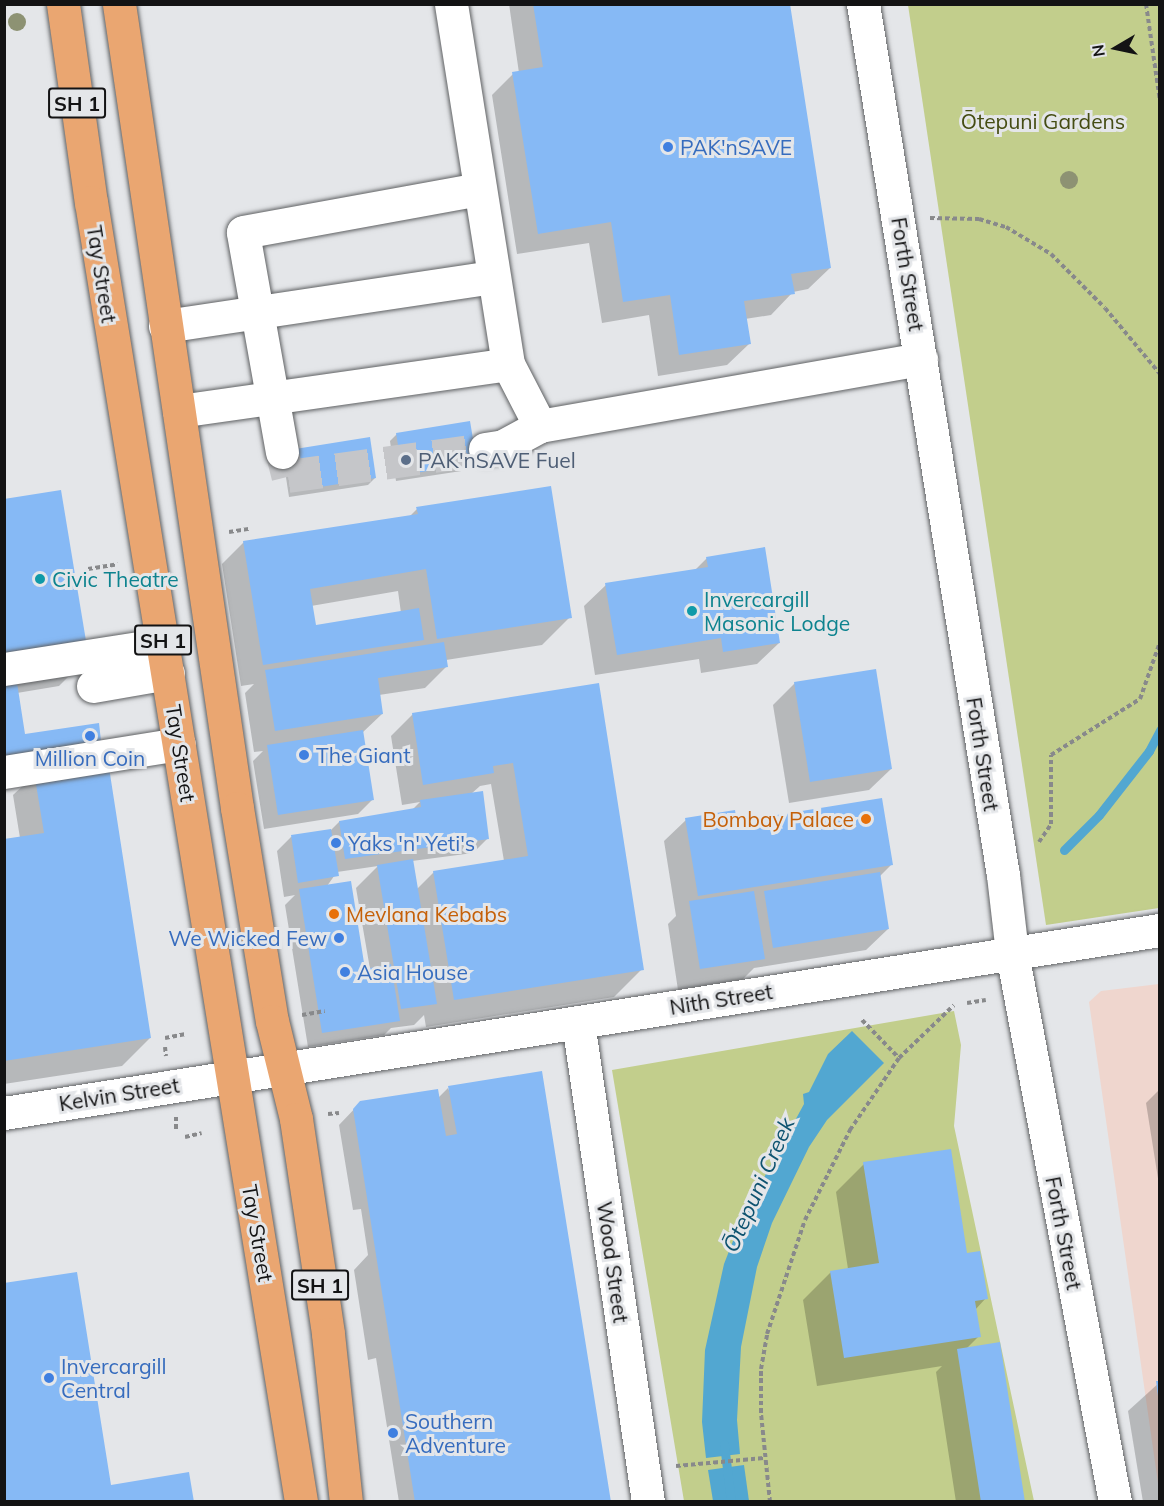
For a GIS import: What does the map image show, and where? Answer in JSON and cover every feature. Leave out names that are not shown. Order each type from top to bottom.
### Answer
[{"type":"highway","name":"Tay Street","points":[[63,4],[91,202],[301,1502]]},
{"type":"highway","name":"SH 1","points":[[119,4],[239,819],[283,1070],[296,1119],[328,1334],[346,1502]]},
{"type":"street","points":[[451,4],[508,364],[540,426]]},
{"type":"street","name":"Forth Street","points":[[863,4],[900,221],[1012,953],[1115,1502]]},
{"type":"street","points":[[282,452],[255,313],[243,232],[479,189]]},
{"type":"street","points":[[165,326],[493,277]]},
{"type":"street","points":[[485,449],[503,446],[540,426],[921,359]]},
{"type":"street","points":[[179,411],[271,400],[508,364]]},
{"type":"street","points":[[4,669],[166,659]]},
{"type":"street","points":[[93,686],[166,659]]},
{"type":"street","points":[[4,772],[179,744]]},
{"type":"street","name":"Nith Street","points":[[283,1070],[1160,930]]},
{"type":"street","name":"Wood Street","points":[[578,1022],[648,1502]]},
{"type":"street","name":"Kelvin Street","points":[[4,1113],[283,1070]]},
{"type":"path","points":[[1146,4],[1160,101]]},
{"type":"path","points":[[900,221],[948,216],[1006,226],[1051,254],[1105,308],[1160,374]]},
{"type":"path","points":[[219,534],[249,530]]},
{"type":"path","points":[[88,569],[122,564]]},
{"type":"path","points":[[1039,842],[1051,824],[1051,755],[1140,699],[1160,642]]},
{"type":"path","points":[[967,1003],[986,1000]]},
{"type":"path","points":[[770,1502],[764,1458],[761,1369],[778,1297],[827,1172],[899,1058],[954,1005]]},
{"type":"path","points":[[302,1015],[325,1011]]},
{"type":"path","points":[[862,1020],[899,1058]]},
{"type":"path","points":[[165,1038],[186,1034]]},
{"type":"path","points":[[185,1137],[202,1133]]},
{"type":"path","points":[[677,1467],[764,1458]]},
{"type":"shaded area","points":[[1159,984],[1159,1490],[1089,1002],[1101,991]]},
{"type":"green space","name":"Ōtepuni Gardens","points":[[908,5],[1159,5],[1159,908],[1046,925]]},
{"type":"green space","points":[[954,1011],[961,1045],[954,1126],[1034,1501],[684,1501],[612,1070]]},
{"type":"water","points":[[852,1031],[884,1063],[827,1120],[809,1147],[772,1223],[757,1267],[741,1347],[737,1420],[740,1454],[706,1458],[702,1422],[705,1350],[724,1264],[742,1218],[804,1104],[803,1094],[809,1092],[828,1054]]},
{"type":"water","points":[[744,1465],[749,1501],[713,1501],[708,1470]]},
{"type":"building","name":"PAK'nSAVE","points":[[533,4],[790,4],[831,268],[791,274],[795,294],[744,301],[751,344],[679,355],[670,295],[623,302],[611,222],[538,234],[512,72],[543,67]]},
{"type":"building","points":[[470,421],[477,463],[403,475],[396,433]]},
{"type":"building","points":[[370,437],[376,478],[295,491],[289,450]]},
{"type":"building","points":[[551,486],[572,618],[437,639],[426,569],[310,589],[316,625],[419,608],[424,640],[263,665],[243,541],[418,514],[416,507]]},
{"type":"building","name":"Civic Theatre","points":[[61,490],[89,659],[4,666],[4,499]]},
{"type":"building","name":"Invercargill Masonic Lodge","points":[[765,547],[780,643],[723,652],[721,638],[617,655],[605,583],[708,567],[706,557]]},
{"type":"building","points":[[444,642],[448,667],[378,678],[383,714],[275,731],[265,670]]},
{"type":"building","points":[[876,669],[892,769],[810,782],[794,682]]},
{"type":"building","points":[[16,676],[25,734],[99,723],[102,750],[4,765],[4,678]]},
{"type":"building","points":[[599,683],[644,970],[454,1000],[433,871],[528,856],[513,763],[493,766],[494,773],[423,785],[412,713]]},
{"type":"building","points":[[363,730],[374,800],[278,815],[267,745]]},
{"type":"building","points":[[108,761],[151,1038],[4,1061],[4,839],[44,833],[34,772]]},
{"type":"building","points":[[483,791],[489,839],[345,859],[339,821],[421,807],[420,800]]},
{"type":"building","points":[[882,798],[893,865],[698,896],[685,818],[735,810],[738,829],[778,823],[777,815]]},
{"type":"building","points":[[331,829],[339,876],[298,883],[291,835]]},
{"type":"building","points":[[413,859],[437,1004],[401,1009],[377,865]]},
{"type":"building","points":[[880,872],[889,929],[773,948],[764,891]]},
{"type":"building","points":[[351,881],[365,969],[391,964],[400,1021],[322,1033],[299,889]]},
{"type":"building","points":[[754,891],[765,959],[700,969],[689,901]]},
{"type":"building","points":[[542,1071],[611,1502],[415,1502],[353,1109],[360,1101],[438,1089],[446,1136],[457,1134],[448,1086]]},
{"type":"building","points":[[951,1149],[967,1253],[980,1251],[988,1299],[975,1301],[981,1337],[844,1358],[830,1271],[879,1263],[863,1162]]},
{"type":"building","name":"Invercargill Central","points":[[77,1272],[111,1485],[189,1472],[194,1502],[4,1502],[4,1283]]},
{"type":"building","points":[[1000,1342],[1025,1502],[981,1502],[957,1349]]},
{"type":"building","points":[[1156,1381],[1160,1381],[1160,1396],[1158,1396]]},
{"type":"waterway","name":"Ōtepuni Creek","points":[[1064,850],[1099,815],[1149,751],[1160,730]]},
{"type":"waterway","name":"Ōtepuni Creek","points":[[724,1444],[731,1502]]},
{"type":"tunnel","points":[[282,452],[288,476],[485,449]]},
{"type":"place","name":"PAK'nSAVE","points":[[668,147]]},
{"type":"place","name":"PAK'nSAVE Fuel","points":[[406,460]]},
{"type":"place","name":"Civic Theatre","points":[[40,579]]},
{"type":"place","name":"Invercargill Masonic Lodge","points":[[692,611]]},
{"type":"place","name":"Million Coin","points":[[90,736]]},
{"type":"place","name":"The Giant","points":[[304,755]]},
{"type":"place","name":"Bombay Palace","points":[[866,819]]},
{"type":"place","name":"Yaks 'n' Yeti's","points":[[336,843]]},
{"type":"place","name":"Mevlana Kebabs","points":[[334,914]]},
{"type":"place","name":"We Wicked Few","points":[[339,938]]},
{"type":"place","name":"Asia House","points":[[345,972]]},
{"type":"place","name":"Invercargill Central","points":[[49,1378]]},
{"type":"place","name":"Southern Adventure","points":[[393,1433]]}]
